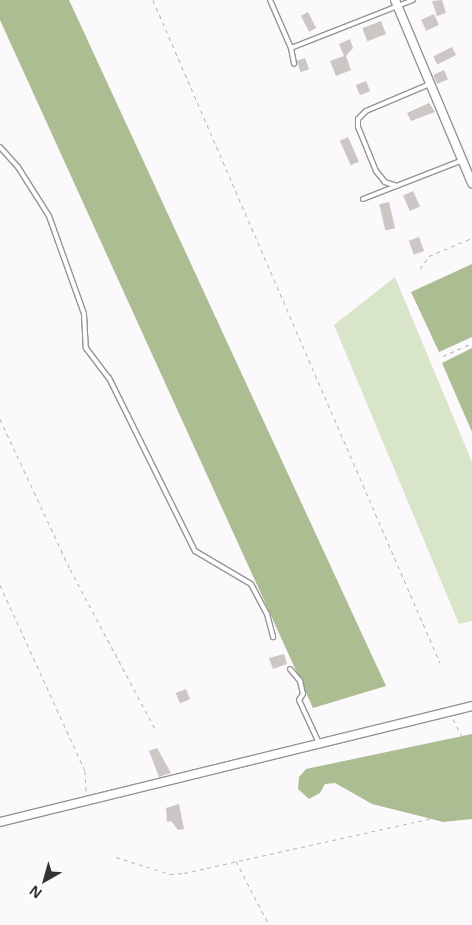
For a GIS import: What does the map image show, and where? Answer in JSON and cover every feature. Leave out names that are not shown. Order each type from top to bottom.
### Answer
[{"type":"street","points":[[396,3],[472,184]]},
{"type":"street","points":[[0,822],[86,799],[472,706]]},
{"type":"lane","points":[[270,0],[292,48],[294,64]]},
{"type":"lane","points":[[292,48],[396,3],[413,0]]},
{"type":"lane","points":[[398,186],[385,182],[376,171],[358,127],[358,119],[366,111],[430,84]]},
{"type":"lane","points":[[0,147],[18,167],[49,216],[84,314],[86,348],[109,378],[195,551],[251,584],[267,614],[273,637]]},
{"type":"lane","points":[[363,199],[463,160]]},
{"type":"lane","points":[[290,669],[300,682],[303,694],[299,700],[319,743]]},
{"type":"path","points":[[153,0],[440,663]]},
{"type":"path","points":[[420,270],[429,256],[472,238]]},
{"type":"path","points":[[443,356],[472,342]]},
{"type":"path","points":[[0,419],[70,570],[156,731]]},
{"type":"path","points":[[0,585],[85,771],[86,799]]},
{"type":"path","points":[[450,712],[472,756]]},
{"type":"path","points":[[116,857],[170,874],[472,809]]},
{"type":"path","points":[[236,861],[269,925]]},
{"type":"green space","points":[[0,0],[69,0],[386,686],[313,708],[0,20]]},
{"type":"green space","points":[[472,264],[472,337],[439,352],[411,292]]},
{"type":"green space","points":[[395,277],[472,462],[472,621],[459,624],[334,325]]},
{"type":"green space","points":[[472,348],[472,432],[442,363]]},
{"type":"green space","points":[[472,734],[472,819],[443,822],[372,804],[335,783],[325,784],[320,793],[309,799],[298,789],[299,777],[306,769]]},
{"type":"building","points":[[442,0],[446,13],[437,16],[432,1]]},
{"type":"building","points":[[308,12],[316,28],[309,32],[301,16]]},
{"type":"building","points":[[434,14],[439,25],[426,31],[421,20]]},
{"type":"building","points":[[381,21],[386,34],[367,41],[362,28]]},
{"type":"building","points":[[350,39],[353,48],[346,56],[351,70],[336,76],[330,61],[344,56],[339,44]]},
{"type":"building","points":[[452,47],[456,55],[437,65],[433,57]]},
{"type":"building","points":[[305,58],[309,69],[301,72],[297,61]]},
{"type":"building","points":[[444,70],[448,79],[437,84],[433,75]]},
{"type":"building","points":[[366,81],[370,91],[360,95],[356,85]]},
{"type":"building","points":[[429,103],[435,112],[411,121],[407,113]]},
{"type":"building","points":[[348,137],[359,162],[351,165],[340,141]]},
{"type":"building","points":[[413,191],[420,207],[410,211],[403,195]]},
{"type":"building","points":[[389,202],[395,228],[385,231],[379,204]]},
{"type":"building","points":[[419,237],[424,251],[414,255],[409,241]]},
{"type":"building","points":[[284,654],[287,664],[273,669],[269,658]]},
{"type":"building","points":[[186,689],[190,699],[180,703],[176,693]]},
{"type":"building","points":[[157,748],[171,773],[159,777],[149,751]]},
{"type":"building","points":[[179,804],[184,829],[178,830],[171,821],[167,822],[166,808]]}]
